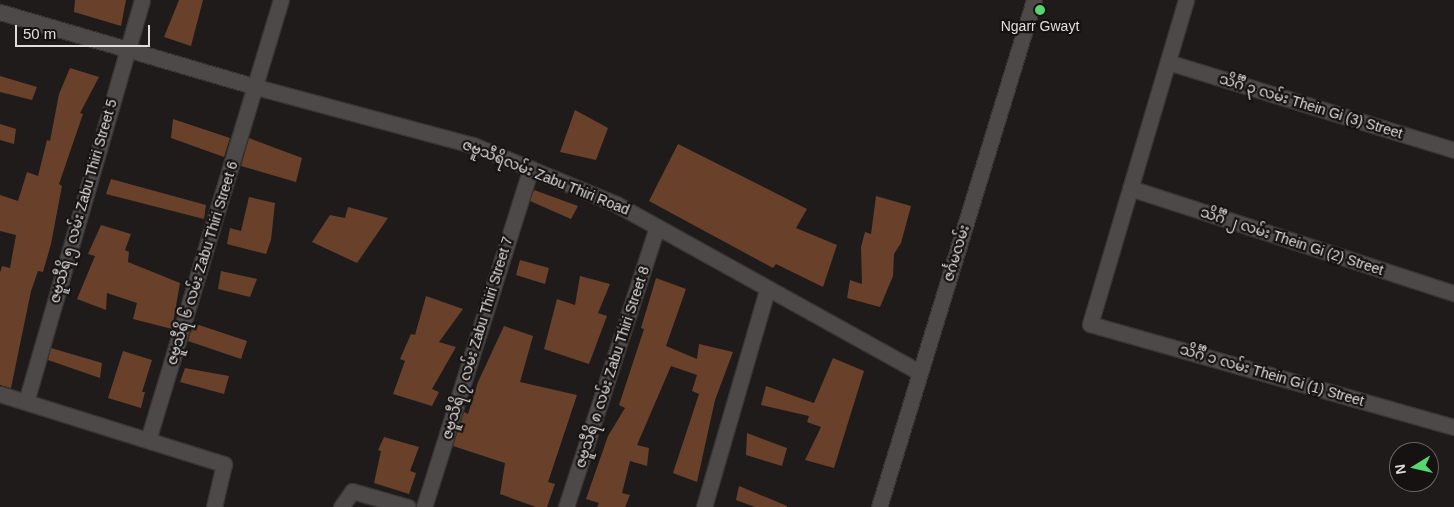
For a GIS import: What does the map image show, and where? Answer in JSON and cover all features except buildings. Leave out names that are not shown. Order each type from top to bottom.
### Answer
[{"type":"street","name":"ဇဗူသီရိ ၅ လမ်း Zabu Thiri Street 5","points":[[26,402],[142,0]]},
{"type":"street","name":"ဇဗူသီရိ ၆ လမ်း Zabu Thiri Street 6","points":[[148,440],[256,87],[280,0]]},
{"type":"street","name":"ဇင်္ဂမလမ်း","points":[[879,507],[1034,0]]},
{"type":"street","points":[[1130,188],[1186,0]]},
{"type":"street","name":"ဇဗူသီရိလမ်း Zabu Thiri Road","points":[[0,12],[256,87],[473,145],[616,204],[766,290],[919,372]]},
{"type":"street","name":"သိင်္ဂီ ၃ လမ်း Thein Gi (3) Street","points":[[1168,62],[1454,150]]},
{"type":"street","name":"ဇဗူသီရိ ၇ လမ်း Zabu Thiri Street 7","points":[[424,507],[530,168]]},
{"type":"street","name":"သိင်္ဂီ ၂ လမ်း Thein Gi (2) Street","points":[[1130,188],[1454,293]]},
{"type":"street","name":"သိင်္ဂီ ၁ လမ်း Thein Gi (1) Street","points":[[1130,188],[1090,324],[1454,427]]},
{"type":"street","name":"ဇဗူသီရိ ၈ လမ်း Zabu Thiri Street 8","points":[[566,507],[657,226]]},
{"type":"street","points":[[704,507],[766,290]]},
{"type":"street","points":[[0,394],[224,464],[214,507]]},
{"type":"street","points":[[341,507],[352,491],[408,507]]},
{"type":"place","name":"Ngarr Gwayt","points":[[1040,10]]}]
